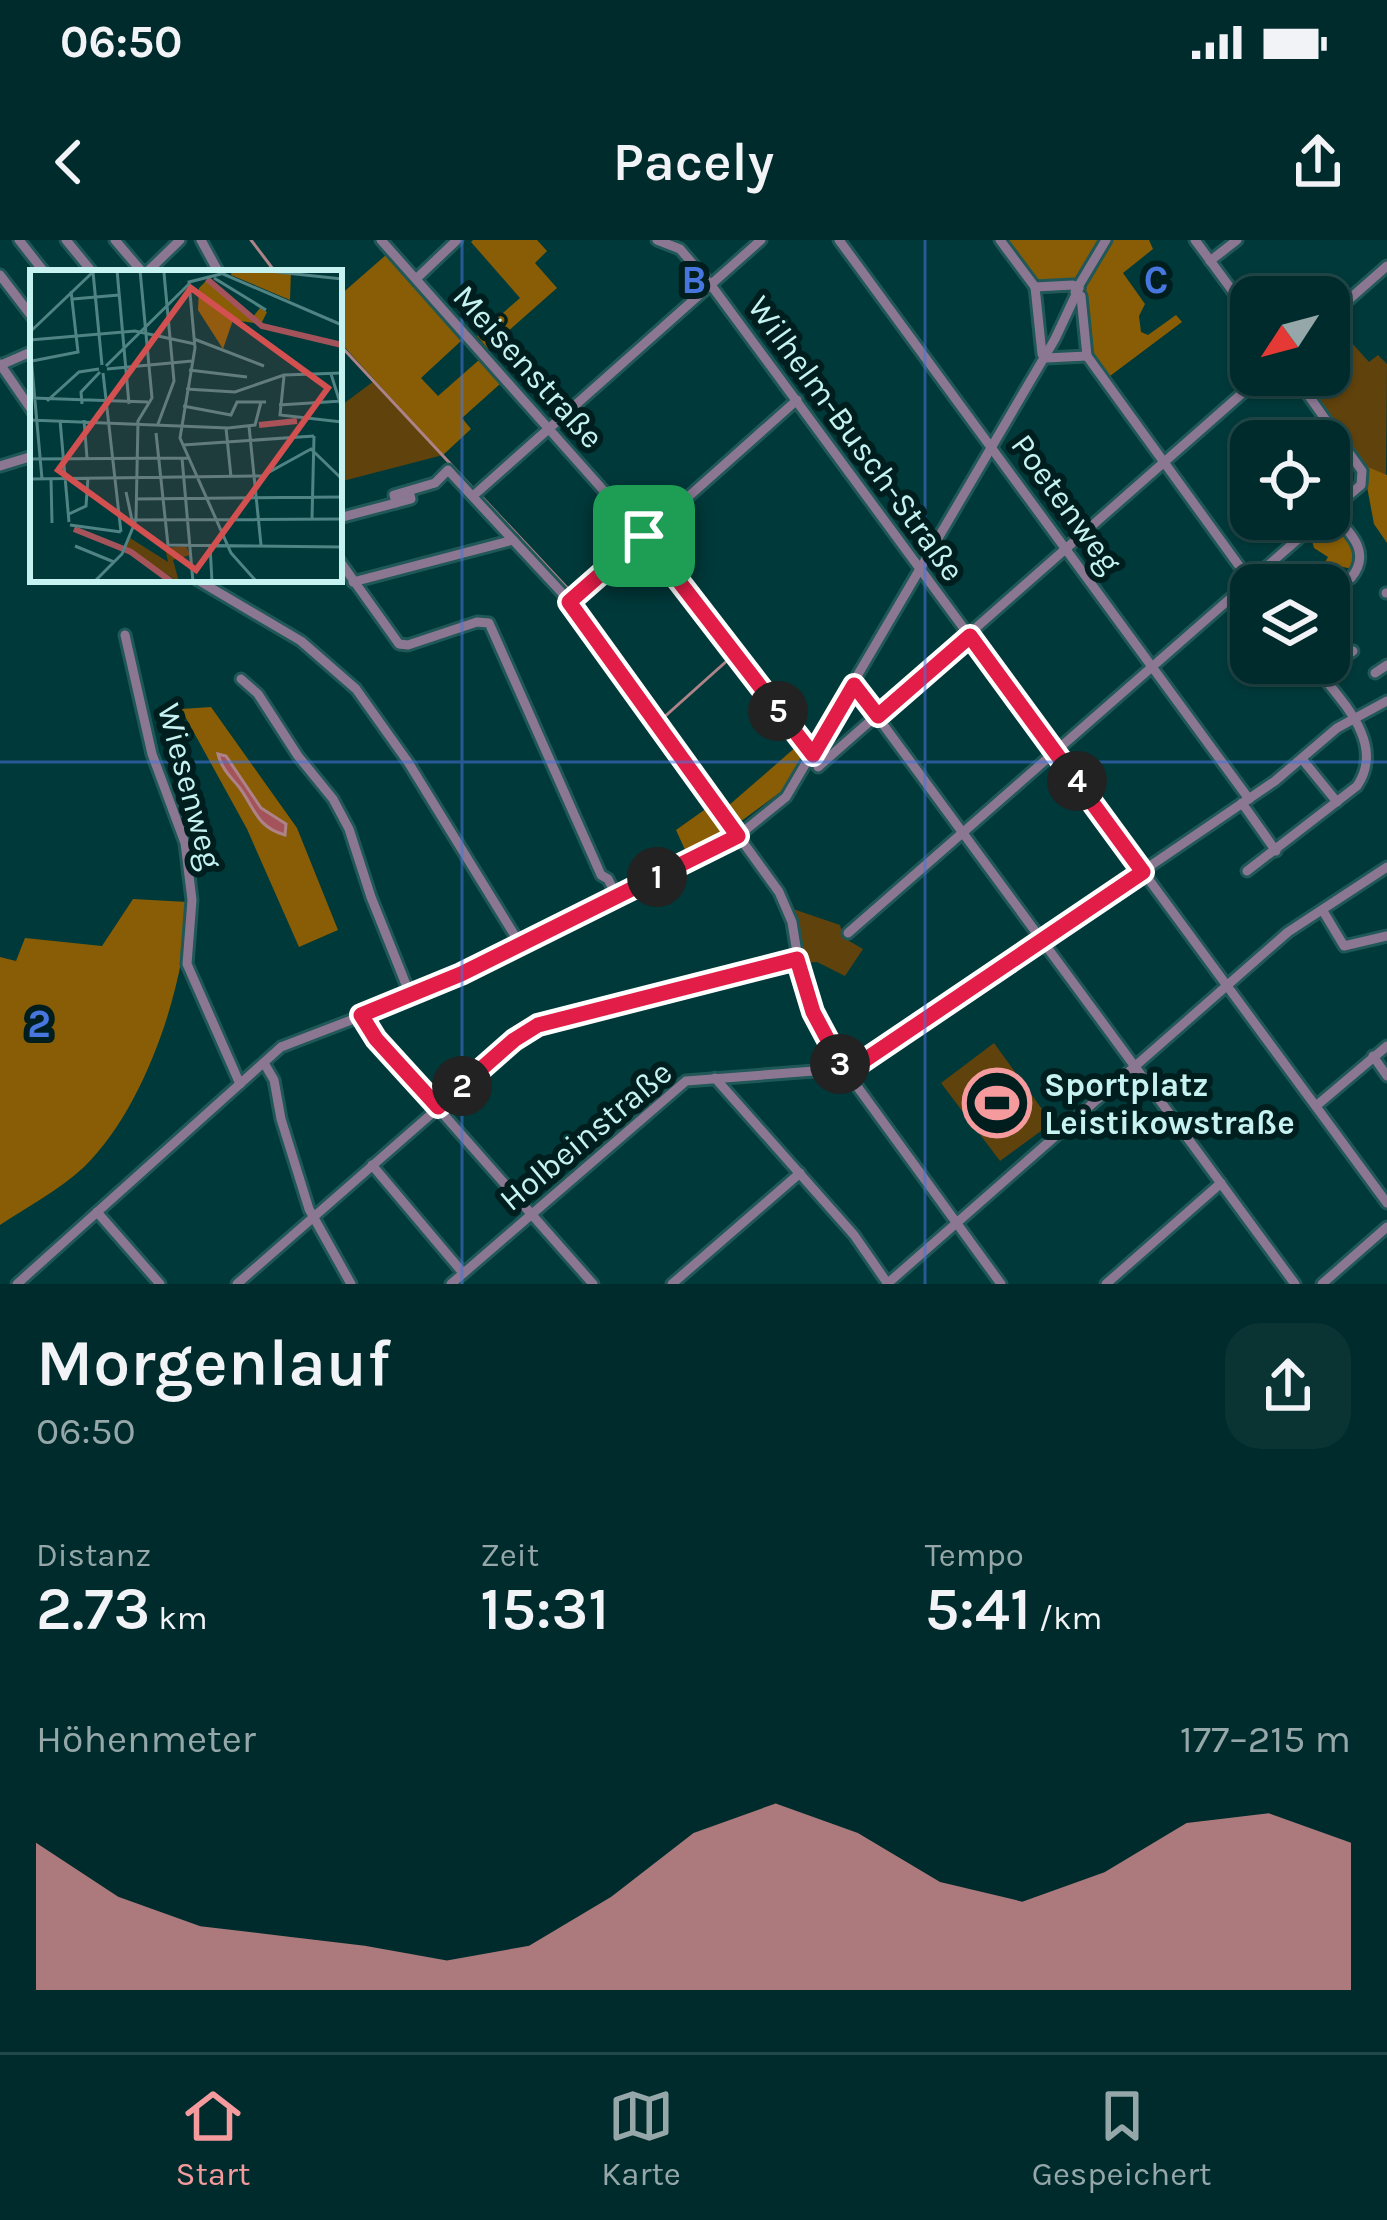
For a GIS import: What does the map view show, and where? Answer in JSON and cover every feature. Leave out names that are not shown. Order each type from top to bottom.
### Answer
[{"type":"street","points":[[19,240],[43,270]]},
{"type":"street","points":[[66,240],[91,270]]},
{"type":"street","points":[[115,240],[141,270]]},
{"type":"street","points":[[147,270],[180,240]]},
{"type":"street","points":[[201,240],[217,270]]},
{"type":"street","name":"Meisenstraße","points":[[381,240],[644,536],[813,755]]},
{"type":"street","points":[[416,279],[457,240]]},
{"type":"street","name":"Wilhelm-Busch-Straße","points":[[657,240],[680,250],[710,285],[1387,1203]]},
{"type":"street","points":[[473,496],[761,240]]},
{"type":"street","name":"Poetenweg","points":[[839,240],[1153,667],[1276,850]]},
{"type":"street","points":[[1000,240],[1036,287],[1042,355]]},
{"type":"street","points":[[17,1284],[288,1043],[411,997],[738,836],[794,790],[1106,240]]},
{"type":"street","points":[[1195,240],[1230,287]]},
{"type":"street","points":[[1210,260],[1237,240]]},
{"type":"street","points":[[1350,298],[1387,266]]},
{"type":"street","points":[[0,275],[30,314]]},
{"type":"street","points":[[1036,287],[1079,288]]},
{"type":"street","points":[[1079,288],[1087,356],[1237,564]]},
{"type":"street","points":[[30,352],[0,364],[30,408]]},
{"type":"street","points":[[1042,355],[1087,356]]},
{"type":"street","points":[[818,767],[1239,396]]},
{"type":"street","points":[[569,602],[797,400]]},
{"type":"street","points":[[1350,452],[1362,478],[1350,494]]},
{"type":"street","points":[[0,466],[30,457]]},
{"type":"street","points":[[342,517],[396,503],[394,495],[435,483],[448,470],[569,602],[786,906],[813,1012],[844,1070],[1001,1284]]},
{"type":"street","points":[[1350,534],[1357,542],[1361,564],[1350,578]]},
{"type":"street","points":[[352,582],[513,540]]},
{"type":"street","points":[[1273,564],[1299,540]]},
{"type":"street","points":[[342,565],[399,644],[477,622],[489,623],[601,875],[599,883],[612,899]]},
{"type":"street","points":[[201,582],[302,641],[356,688],[408,762],[520,944]]},
{"type":"street","points":[[848,933],[1230,602]]},
{"type":"street","name":"Wiesenweg","points":[[125,635],[152,754],[184,843],[192,900],[187,964],[241,1084]]},
{"type":"street","points":[[1375,673],[1387,665]]},
{"type":"street","points":[[241,679],[258,694],[341,814],[411,997]]},
{"type":"street","points":[[1247,871],[1357,786],[1369,767],[1371,745],[1327,684]]},
{"type":"street","points":[[854,685],[1294,1284]]},
{"type":"street","points":[[844,1070],[1246,801],[1322,738],[1387,701]]},
{"type":"street","points":[[1302,759],[1337,802]]},
{"type":"street","points":[[715,1078],[854,1235],[888,1284],[1288,932],[1387,866]]},
{"type":"street","points":[[1323,911],[1343,946],[1387,936]]},
{"type":"street","points":[[236,1284],[514,1040],[538,1025],[797,959]]},
{"type":"street","points":[[361,1015],[376,1039],[593,1284]]},
{"type":"street","points":[[1316,1106],[1387,1046]]},
{"type":"street","points":[[1372,1056],[1387,1076]]},
{"type":"street","points":[[264,1063],[274,1080],[281,1119],[313,1217],[351,1284]]},
{"type":"street","name":"Holbeinstraße","points":[[451,1284],[686,1081],[844,1070]]},
{"type":"street","points":[[372,1165],[463,1273]]},
{"type":"street","points":[[672,1284],[800,1173]]},
{"type":"street","points":[[1106,1284],[1221,1183]]},
{"type":"street","points":[[97,1212],[160,1284]]},
{"type":"street","points":[[1322,1284],[1387,1227]]},
{"type":"shaded area","points":[[473,240],[537,240],[547,251],[535,263],[557,288],[488,349],[477,336],[520,298]]},
{"type":"shaded area","points":[[1003,240],[1149,240],[1153,249],[1123,273],[1145,304],[1139,316],[1141,332],[1148,335],[1176,315],[1182,322],[1106,379],[1089,355],[1087,292],[1077,285],[1036,283]]},
{"type":"shaded area","points":[[386,255],[461,341],[421,378],[438,396],[479,360],[500,384],[462,418],[471,429],[443,455],[342,344],[342,293]]},
{"type":"shaded area","points":[[1350,341],[1369,362],[1378,355],[1387,364],[1386,476],[1363,465],[1350,447],[1350,420],[1330,420],[1313,396],[1350,396]]},
{"type":"shaded area","points":[[374,381],[443,455],[342,481],[342,405]]},
{"type":"shaded area","points":[[1363,465],[1387,475],[1387,543],[1374,524]]},
{"type":"shaded area","points":[[1312,540],[1347,540],[1360,557],[1352,569],[1350,564],[1324,564],[1328,557],[1314,548]]},
{"type":"shaded area","points":[[211,707],[297,828],[338,930],[299,947],[247,829],[181,709]]},
{"type":"shaded area","points":[[797,746],[805,757],[790,785],[740,822],[728,806]]},
{"type":"shaded area","points":[[218,754],[226,756],[261,808],[286,824],[285,835],[262,822]]},
{"type":"shaded area","points":[[707,808],[726,834],[686,852],[676,830]]},
{"type":"shaded area","points":[[133,899],[188,902],[179,970],[158,1044],[126,1112],[106,1142],[75,1175],[0,1225],[0,957],[16,961],[25,938],[102,946]]},
{"type":"shaded area","points":[[793,909],[840,925],[844,938],[863,949],[845,976],[817,962],[803,963]]},
{"type":"shaded area","name":"Sportplatz Leistikowstraße","points":[[994,1043],[1052,1123],[1000,1161],[941,1083]]},
{"type":"waterway","points":[[251,240],[274,270]]},
{"type":"waterway","points":[[342,347],[471,486]]},
{"type":"waterway","points":[[481,496],[571,592]]},
{"type":"waterway","points":[[581,605],[632,677]]},
{"type":"waterway","points":[[657,712],[662,719],[729,659]]},
{"type":"waterway","points":[[638,686],[652,705]]},
{"type":"place","name":"Sportplatz Leistikowstraße","points":[[997,1103]]},
{"type":"route","points":[[644,536],[813,755],[854,685],[878,716],[970,636],[1143,872],[853,1068],[844,1070],[822,1033],[797,959],[538,1025],[514,1040],[438,1107],[376,1039],[361,1015],[461,974],[738,836],[569,602],[644,536]]}]
